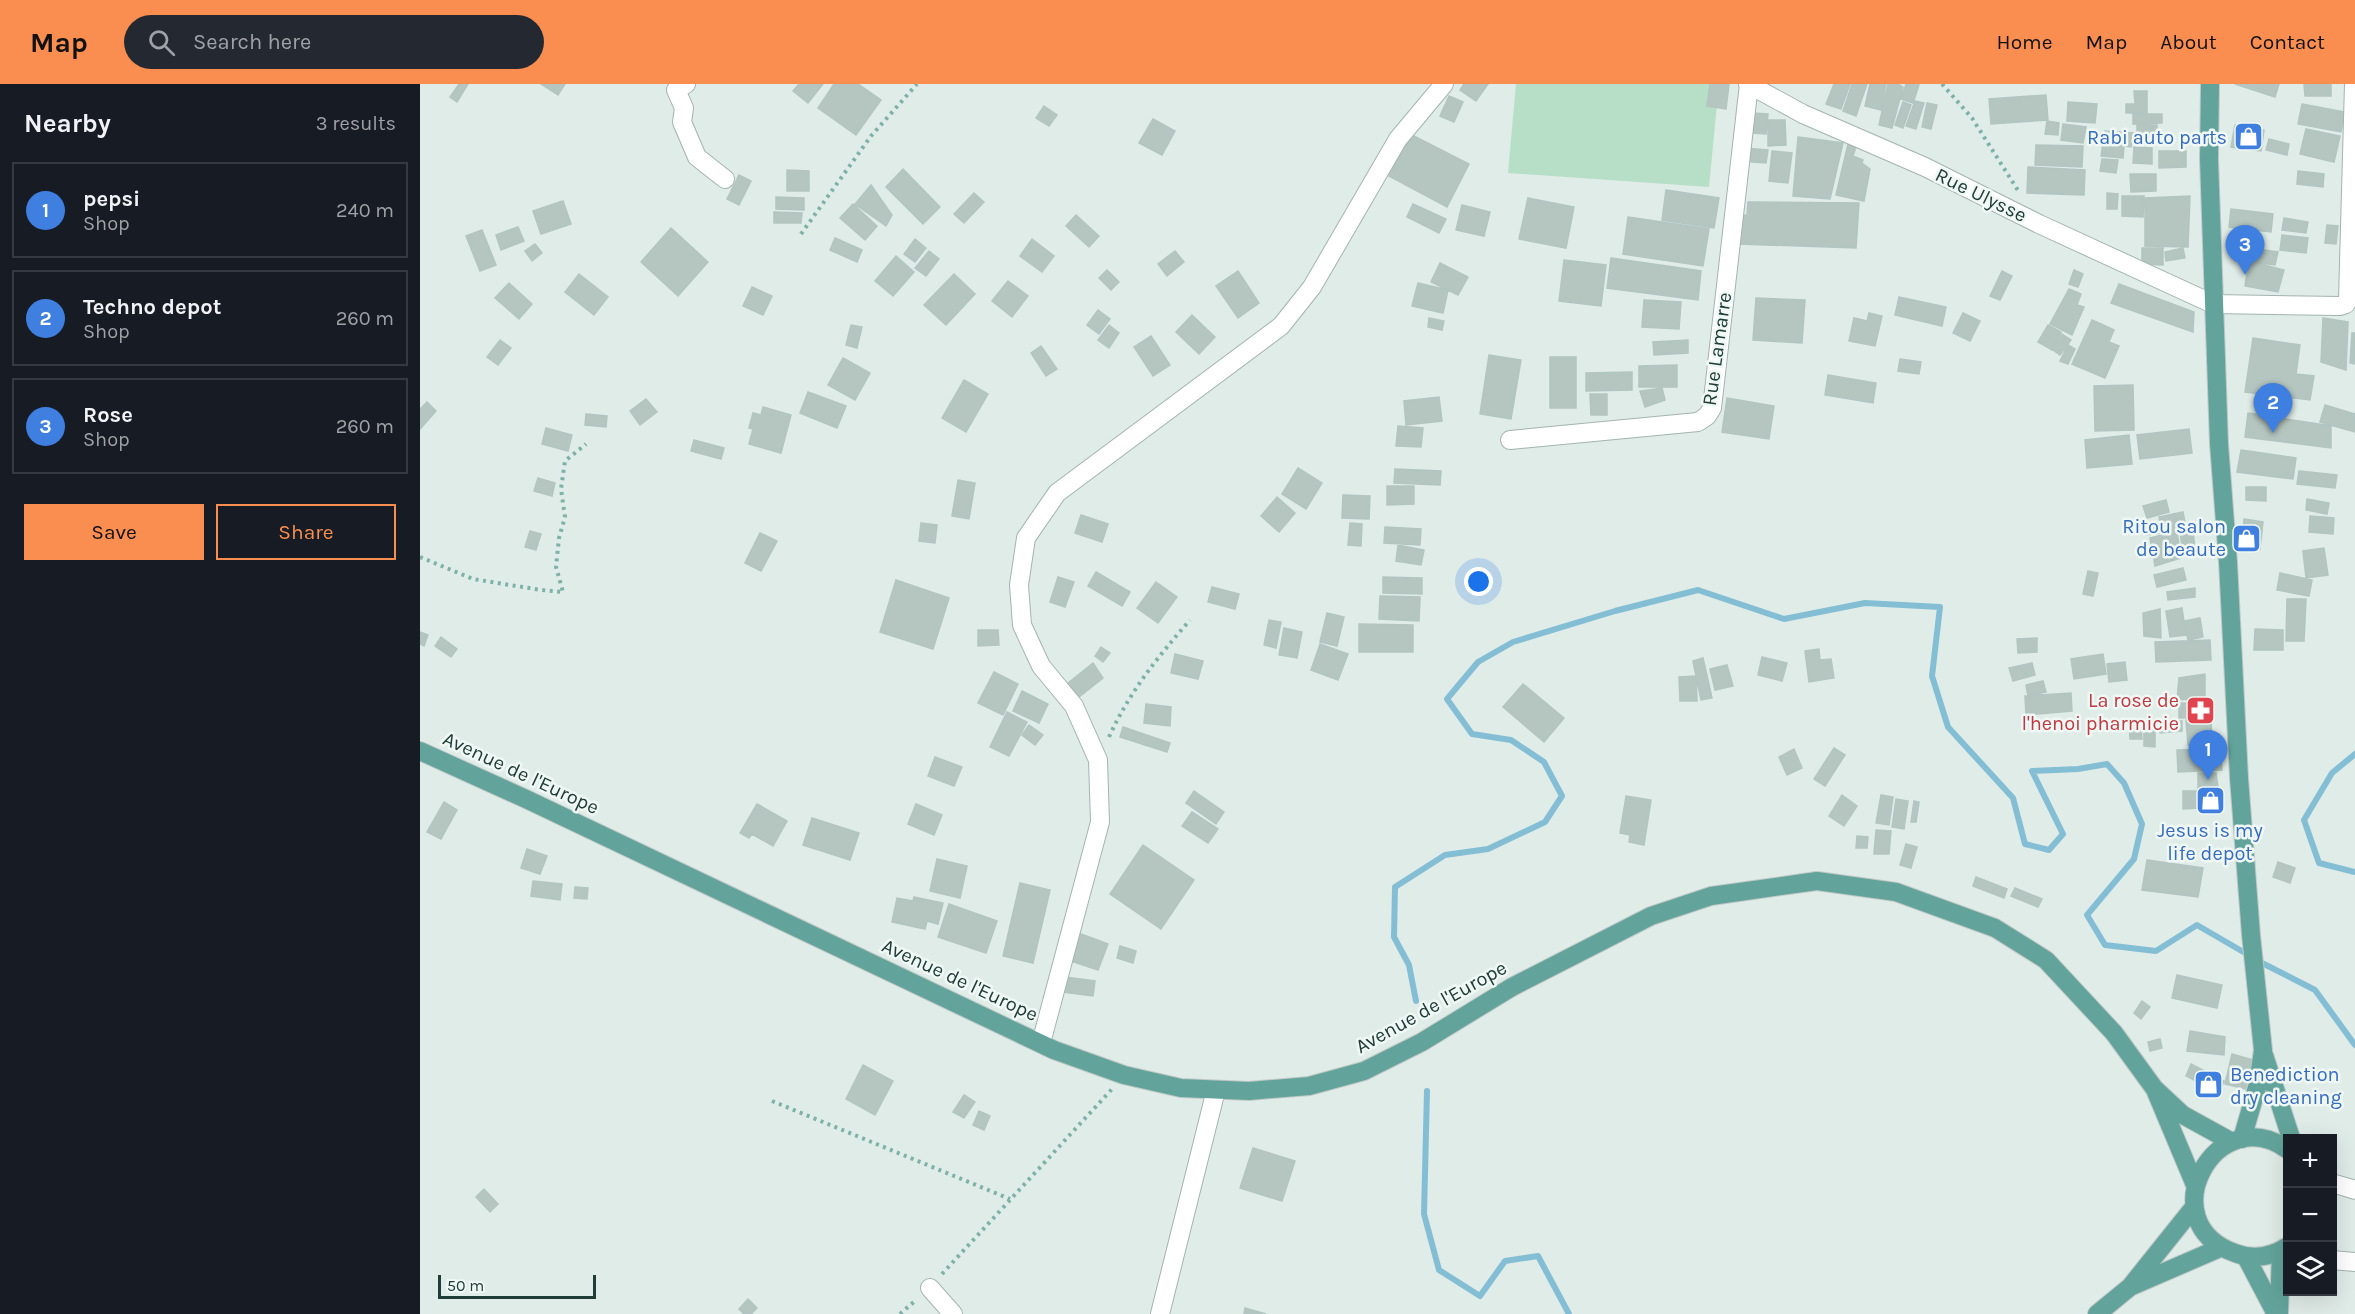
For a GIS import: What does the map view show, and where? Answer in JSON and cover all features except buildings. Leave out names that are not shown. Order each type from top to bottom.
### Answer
[{"type":"main road","points":[[2210,84],[2209,159],[2213,304],[2239,778],[2251,935],[2263,1050],[2290,1134]]},
{"type":"main road","name":"Avenue de l'Europe","points":[[420,751],[1041,1043],[1124,1076],[1181,1088],[1249,1091],[1310,1086],[1364,1071],[1422,1042],[1512,987],[1652,916],[1711,896],[1817,881],[1896,892],[1995,928],[2046,960],[2114,1033],[2154,1088],[2183,1115],[2237,1140]]},
{"type":"main road","points":[[2237,1140],[2258,1084],[2263,1050]]},
{"type":"main road","name":"Avenue de l'Europe","points":[[2154,1088],[2195,1185]]},
{"type":"main road","points":[[2283,1146],[2262,1139],[2237,1140],[2215,1152],[2202,1167],[2195,1185],[2194,1207],[2203,1230],[2220,1248],[2246,1257],[2264,1257],[2283,1248]]},
{"type":"main road","points":[[2097,1314],[2130,1287],[2194,1207]]},
{"type":"main road","points":[[2130,1287],[2220,1248]]},
{"type":"main road","points":[[2246,1257],[2277,1314]]},
{"type":"main road","points":[[2277,1314],[2283,1257]]},
{"type":"street","points":[[686,84],[676,90],[684,108],[682,122],[697,157],[725,179]]},
{"type":"street","points":[[1041,1043],[1100,822],[1098,760],[1074,706],[1041,666],[1022,626],[1019,585],[1026,538],[1057,493],[1281,326],[1312,287],[1398,139],[1444,84]]},
{"type":"street","name":"Rue Ulysse","points":[[1749,84],[1803,114],[1925,167],[2039,224],[2213,304]]},
{"type":"street","name":"Rue Lamarre","points":[[1510,440],[1698,422],[1707,416],[1712,408],[1749,84]]},
{"type":"street","points":[[2213,304],[2340,306],[2346,304],[2348,299],[2354,84]]},
{"type":"street","points":[[1160,1314],[1216,1089]]},
{"type":"street","points":[[2337,1185],[2355,1190]]},
{"type":"street","points":[[2337,1260],[2355,1262]]},
{"type":"street","points":[[930,1288],[953,1314]]},
{"type":"path","points":[[801,234],[871,136],[917,84]]},
{"type":"path","points":[[1942,84],[1972,118],[2021,195]]},
{"type":"path","points":[[420,557],[473,579],[562,592],[556,567],[559,538],[565,517],[561,489],[565,461],[586,444]]},
{"type":"path","points":[[1098,760],[1124,705],[1150,666],[1190,620]]},
{"type":"path","points":[[900,1314],[930,1288],[1124,1076]]},
{"type":"path","points":[[772,1101],[1010,1199]]},
{"type":"green space","points":[[1516,84],[1719,84],[1709,187],[1508,173]]},
{"type":"waterway","points":[[1416,1001],[1409,965],[1394,937],[1395,887],[1445,855],[1488,849],[1545,822],[1562,796],[1544,762],[1511,740],[1472,734],[1447,699],[1478,662],[1513,642],[1615,611],[1698,590],[1784,619],[1865,603],[1940,607],[1932,676],[1948,727],[2013,798],[2025,844],[2049,850],[2063,834],[2032,771],[2078,769],[2107,764],[2124,783],[2142,824],[2134,859],[2087,915],[2105,945],[2156,951],[2197,925],[2264,964],[2315,990],[2355,1045]]},
{"type":"waterway","points":[[2355,754],[2332,773],[2304,820],[2319,863],[2355,872]]},
{"type":"waterway","points":[[1427,1091],[1424,1214],[1439,1270],[1480,1296],[1505,1261],[1538,1256],[1569,1314]]},
{"type":"place","name":"Rabi auto parts","points":[[2248,137]]},
{"type":"place","name":"Rose","points":[[2245,275]]},
{"type":"place","name":"Techno depot","points":[[2273,433]]},
{"type":"place","name":"Ritou salon de beaute","points":[[2247,538]]},
{"type":"place","name":"La rose de l'henoi pharmicie","points":[[2200,711]]},
{"type":"place","name":"pepsi","points":[[2208,780]]},
{"type":"place","name":"Jesus is my life depot","points":[[2210,800]]},
{"type":"place","name":"Benediction dry cleaning","points":[[2209,1085]]}]
